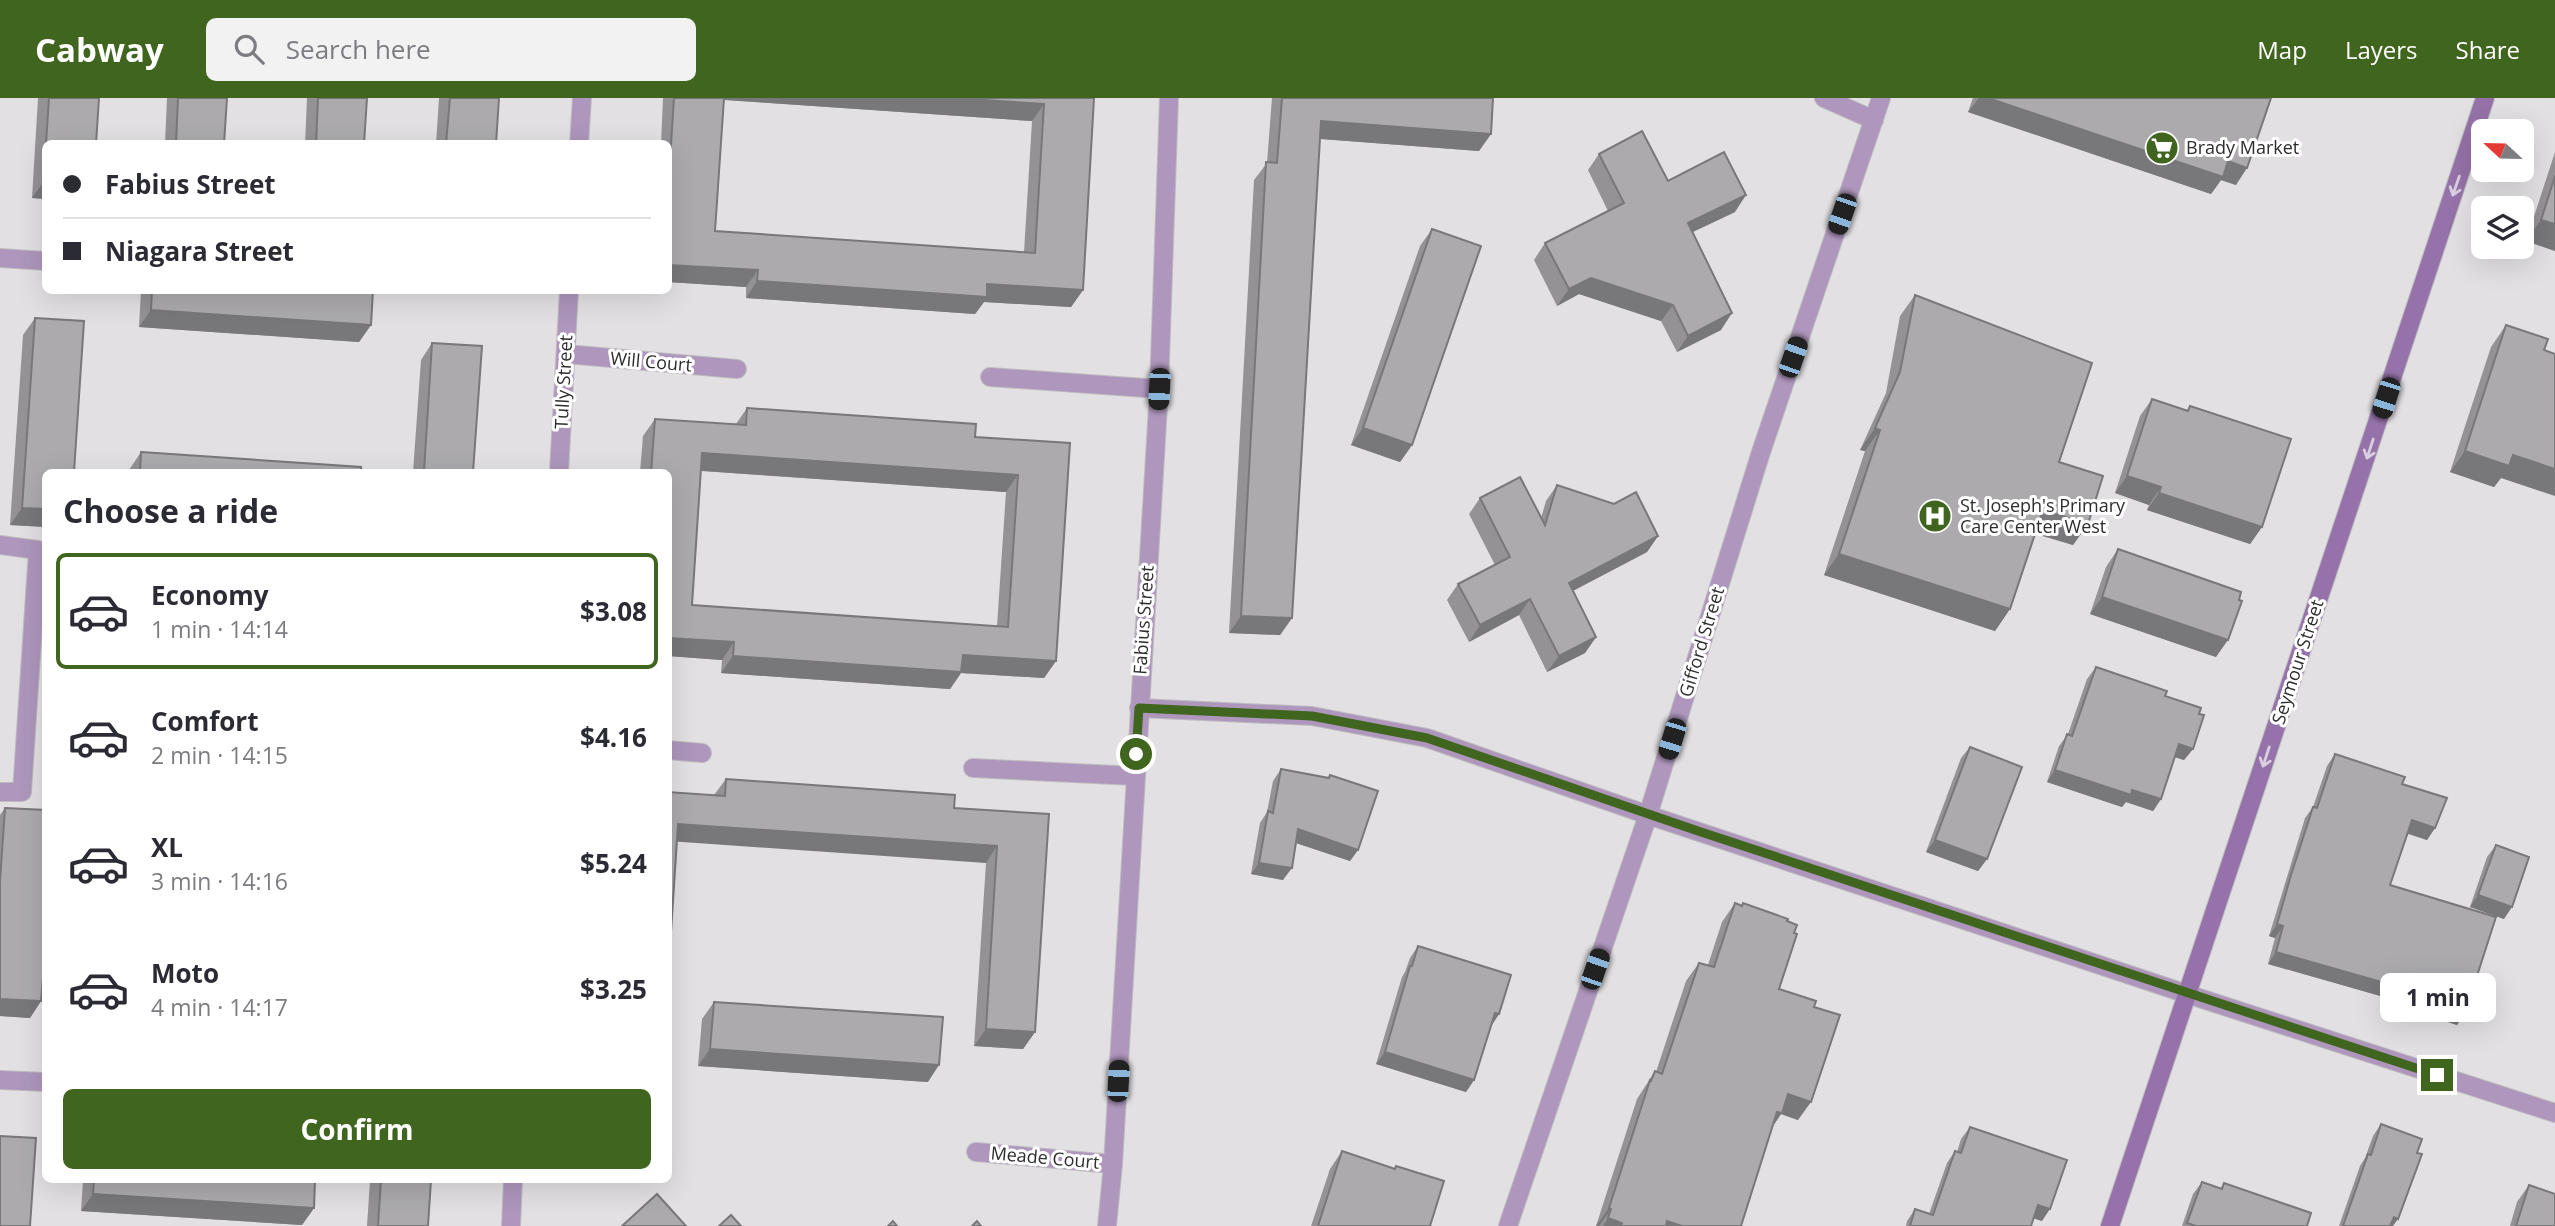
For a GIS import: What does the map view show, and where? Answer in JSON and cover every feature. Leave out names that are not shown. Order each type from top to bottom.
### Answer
[{"type":"street","points":[[579,140],[582,98]]},
{"type":"street","name":"Fabius Street","points":[[1107,1226],[1113,1164],[1159,389],[1169,98]]},
{"type":"street","points":[[1824,98],[1874,120]]},
{"type":"street","name":"Gifford Street","points":[[1508,1226],[1648,815],[1761,452],[1881,98]]},
{"type":"street","name":"Seymour Street","points":[[2110,1226],[2485,98]]},
{"type":"street","points":[[0,258],[42,261]]},
{"type":"street","name":"Tully Street","points":[[559,469],[569,294]]},
{"type":"street","name":"Will Court","points":[[566,354],[737,369]]},
{"type":"street","points":[[990,377],[1159,389]]},
{"type":"street","points":[[0,545],[38,550],[22,792],[0,792]]},
{"type":"street","points":[[1139,708],[1312,716],[1427,738],[1648,815],[2555,1113]]},
{"type":"street","points":[[672,750],[702,753]]},
{"type":"street","points":[[973,768],[1135,776]]},
{"type":"street","points":[[0,1080],[42,1083]]},
{"type":"street","name":"Meade Court","points":[[976,1152],[1113,1164]]},
{"type":"street","points":[[512,1226],[513,1183]]},
{"type":"building","points":[[49,98],[99,98],[96,140],[46,140]]},
{"type":"building","points":[[178,98],[227,98],[224,140],[176,140]]},
{"type":"building","points":[[318,98],[367,98],[364,140],[316,140]]},
{"type":"building","points":[[450,98],[499,98],[496,140],[446,140]]},
{"type":"building","points":[[674,98],[724,98],[715,231],[1035,253],[1044,104],[954,98],[1094,98],[1083,290],[987,284],[987,297],[757,281],[758,270],[672,265],[671,140]]},
{"type":"building","points":[[1282,98],[1493,98],[1491,134],[1321,121],[1292,618],[1241,616],[1266,162],[1277,163]]},
{"type":"building","name":"Brady Market","points":[[1988,98],[2271,98],[2247,168],[2228,161],[2223,177]]},
{"type":"building","points":[[1642,131],[1668,181],[1724,152],[1746,195],[1688,223],[1732,313],[1688,336],[1673,305],[1591,278],[1569,289],[1545,243],[1624,203],[1599,154]]},
{"type":"building","points":[[2555,176],[2555,224],[2541,220]]},
{"type":"building","points":[[1432,229],[1481,246],[1412,445],[1363,428]]},
{"type":"building","points":[[152,294],[373,294],[371,325],[151,310]]},
{"type":"building","name":"St. Joseph's Primary Care Center West","points":[[1915,295],[2092,363],[2059,462],[2103,476],[2088,524],[2043,510],[2010,609],[1839,554],[1880,430],[1875,428],[1900,372]]},
{"type":"building","points":[[35,318],[84,321],[74,469],[42,469],[42,509],[22,508]]},
{"type":"building","points":[[2506,325],[2548,339],[2544,350],[2555,354],[2555,469],[2513,455],[2509,466],[2465,451]]},
{"type":"building","points":[[432,343],[482,346],[473,469],[424,469]]},
{"type":"building","points":[[2152,399],[2188,411],[2190,406],[2291,439],[2262,527],[2159,493],[2161,487],[2127,476]]},
{"type":"building","points":[[747,408],[976,424],[975,437],[1070,443],[1056,661],[963,655],[961,672],[733,656],[734,642],[672,638],[672,469],[651,469],[655,419],[746,425]],"holes":[[[702,453],[1018,475],[1008,627],[692,605]]]},
{"type":"building","points":[[141,452],[361,467],[361,469],[140,469]]},
{"type":"building","points":[[1520,477],[1545,525],[1557,485],[1614,504],[1636,492],[1658,536],[1569,583],[1596,637],[1559,656],[1530,599],[1480,625],[1458,584],[1510,557],[1480,498]]},
{"type":"building","points":[[2118,549],[2241,592],[2239,600],[2242,601],[2228,640],[2102,597]]},
{"type":"building","points":[[2096,667],[2167,691],[2165,696],[2201,708],[2199,714],[2204,715],[2193,749],[2179,744],[2161,799],[2132,790],[2131,795],[2055,770],[2067,734],[2072,736]]},
{"type":"building","points":[[1970,747],[2022,767],[1987,859],[1935,840]]},
{"type":"building","points":[[2335,754],[2405,777],[2402,784],[2447,798],[2435,828],[2412,820],[2390,885],[2496,917],[2465,1013],[2412,995],[2413,991],[2276,952],[2283,926],[2277,924],[2291,875],[2313,807],[2317,808]]},
{"type":"building","points":[[1281,769],[1329,778],[1330,775],[1378,791],[1358,850],[1298,829],[1292,868],[1259,863],[1268,811],[1273,813]]},
{"type":"building","points":[[726,779],[955,795],[954,808],[1049,814],[1035,1032],[986,1029],[997,846],[678,824],[672,916],[672,792],[725,796]]},
{"type":"building","points":[[5,808],[42,810],[41,1001],[0,999],[0,881]]},
{"type":"building","points":[[2496,845],[2529,857],[2512,907],[2478,895]]},
{"type":"building","points":[[1735,903],[1742,906],[1743,903],[1788,919],[1787,921],[1797,925],[1794,933],[1797,934],[1779,989],[1816,1001],[1814,1007],[1840,1015],[1811,1102],[1788,1094],[1782,1113],[1777,1112],[1741,1226],[1682,1226],[1667,1221],[1666,1226],[1621,1226],[1622,1223],[1608,1218],[1609,1208],[1650,1080],[1655,1071],[1662,1074],[1699,963],[1714,967]]},
{"type":"building","points":[[1418,946],[1511,975],[1499,1014],[1495,1013],[1474,1080],[1385,1052]]},
{"type":"building","points":[[714,1002],[943,1017],[939,1065],[710,1049]]},
{"type":"building","points":[[2381,1124],[2422,1139],[2417,1153],[2422,1154],[2398,1219],[2394,1217],[2390,1226],[2343,1226],[2368,1154],[2371,1155]]},
{"type":"building","points":[[1970,1127],[2067,1160],[2050,1209],[2038,1205],[2031,1226],[1910,1226],[1915,1209],[1933,1215],[1955,1151],[1961,1153]]},
{"type":"building","points":[[0,1136],[36,1138],[30,1226],[0,1226]]},
{"type":"building","points":[[1342,1151],[1395,1169],[1396,1166],[1444,1181],[1430,1226],[1318,1226]]},
{"type":"building","points":[[2202,1182],[2222,1189],[2224,1183],[2311,1213],[2307,1226],[2196,1226],[2187,1223]]},
{"type":"building","points":[[94,1183],[315,1183],[314,1208],[93,1194]]},
{"type":"building","points":[[381,1183],[431,1183],[428,1226],[378,1226]]},
{"type":"building","points":[[2529,1185],[2555,1194],[2555,1226],[2516,1226]]},
{"type":"building","points":[[657,1194],[686,1226],[622,1226]]},
{"type":"building","points":[[731,1215],[741,1226],[719,1226]]},
{"type":"place","name":"Brady Market","points":[[2162,148]]},
{"type":"place","name":"St. Joseph's Primary Care Center West","points":[[1935,516]]},
{"type":"route","points":[[1136,754],[1139,708],[1312,716],[1427,738],[1698,831],[2437,1075]]}]
